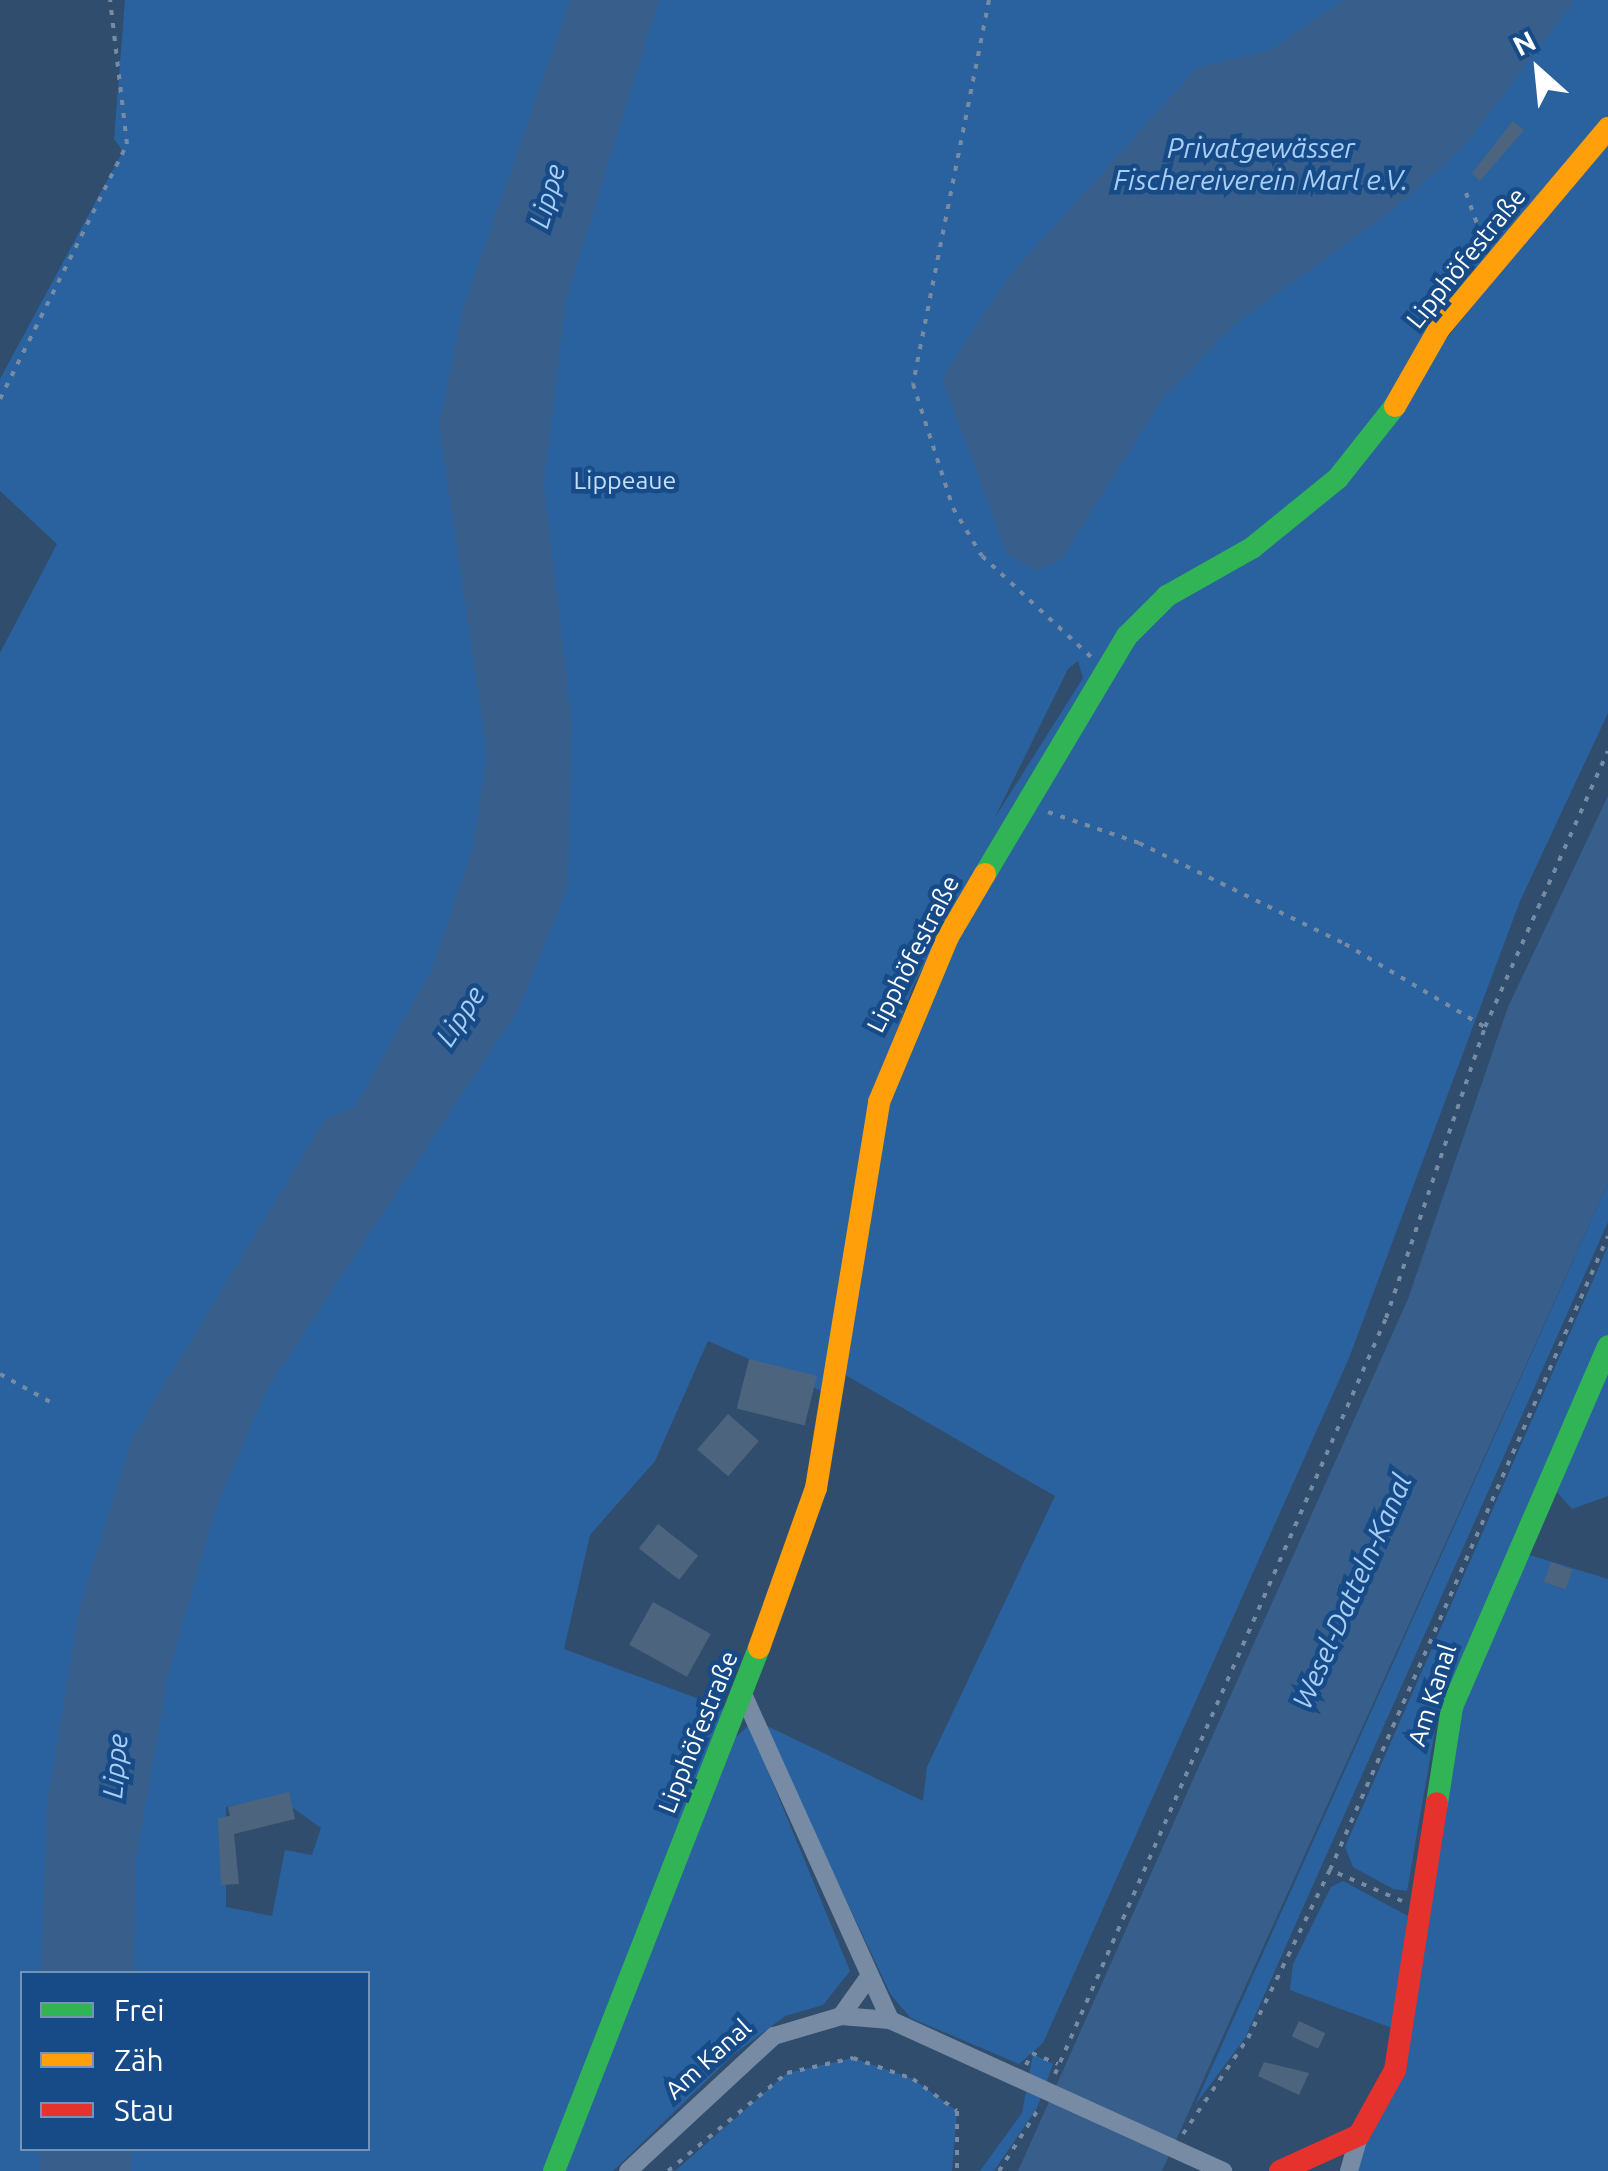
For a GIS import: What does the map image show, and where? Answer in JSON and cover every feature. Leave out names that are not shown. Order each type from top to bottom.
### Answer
[{"type":"street","name":"Lipphöfestraße","points":[[554,2171],[743,1694],[816,1488],[890,1060],[1025,804],[1102,673],[1153,606],[1284,526],[1338,478],[1395,407],[1438,329],[1608,128]]},
{"type":"street","name":"Am Kanal","points":[[1349,2171],[1359,2135],[1378,2110],[1404,2037],[1452,1707],[1608,1346]]},
{"type":"street","points":[[743,1694],[866,1982],[890,2020]]},
{"type":"street","points":[[841,2016],[866,1982]]},
{"type":"street","name":"Am Kanal","points":[[628,2171],[774,2036],[841,2016],[890,2020],[1045,2090],[1183,2145],[1224,2171]]},
{"type":"street","points":[[1280,2171],[1359,2135]]},
{"type":"path","points":[[0,398],[127,144],[110,0]]},
{"type":"path","points":[[989,0],[913,384],[953,508],[982,556],[1081,643],[1102,673]]},
{"type":"path","points":[[1466,194],[1479,232]]},
{"type":"path","points":[[999,2171],[1058,2064],[1386,1318],[1485,1027],[1608,751]]},
{"type":"path","points":[[1025,804],[1191,868],[1485,1027]]},
{"type":"path","points":[[1183,2145],[1248,2038],[1330,1870],[1608,1236]]},
{"type":"path","points":[[0,1374],[50,1402]]},
{"type":"path","points":[[1330,1870],[1420,1907]]},
{"type":"path","points":[[1024,2068],[1032,2054],[1058,2064]]},
{"type":"path","points":[[668,2171],[787,2073],[853,2058],[913,2078],[957,2112],[957,2171]]},
{"type":"green space","name":"Lippeaue","points":[[125,0],[1608,0],[1608,115],[1360,444],[1281,520],[1155,595],[1120,629],[969,886],[913,986],[869,1109],[824,1392],[708,1341],[655,1461],[590,1535],[564,1649],[729,1710],[545,2171],[0,2171],[0,653],[57,544],[0,491],[0,379],[123,151],[114,139]],"holes":[[[1078,661],[1083,678],[994,819],[1068,669]],[[278,1797],[321,1828],[312,1855],[285,1850],[272,1916],[226,1907],[226,1807]]]},
{"type":"green space","points":[[1608,138],[1608,713],[1520,901],[1349,1358],[1043,2043],[1019,2064],[911,2018],[891,1995],[763,1724],[923,1801],[927,1767],[1055,1496],[842,1373],[885,1100],[914,1015],[1150,616],[1299,522]]},
{"type":"green space","points":[[1608,1183],[1608,1222],[1245,2038],[1195,2105]]},
{"type":"green space","points":[[1608,1246],[1608,1335],[1437,1718],[1407,1891],[1393,1889],[1353,1867],[1345,1847]]},
{"type":"green space","points":[[1608,1368],[1608,1496],[1572,1509],[1555,1490]]},
{"type":"green space","points":[[1520,1552],[1608,1579],[1608,2171],[1356,2171],[1362,2136],[1381,2111],[1444,1747]]},
{"type":"green space","points":[[749,1725],[850,1971],[823,2005],[785,2016],[733,2055],[613,2171],[560,2171],[732,1741]]},
{"type":"green space","points":[[1343,1881],[1408,1916],[1392,2028],[1290,1990],[1293,1964],[1331,1887]]},
{"type":"green space","points":[[1033,2054],[1053,2064],[1037,2108],[994,2171],[980,2171],[1022,2113]]},
{"type":"green space","points":[[853,2058],[913,2079],[957,2111],[952,2171],[675,2171],[787,2073]]},
{"type":"water","name":"Lippe","points":[[570,0],[659,0],[566,300],[544,483],[572,725],[568,887],[518,1010],[267,1389],[216,1508],[169,1672],[136,1859],[134,1971],[41,1971],[47,1804],[79,1610],[132,1438],[324,1121],[355,1106],[431,971],[473,848],[487,753],[439,425],[463,309]]},
{"type":"water","name":"Privatgewässer Fischereiverein Marl e.V.","points":[[1343,0],[1575,0],[1467,143],[1394,209],[1235,324],[1165,395],[1062,559],[1037,571],[1007,554],[942,378],[1008,277],[1197,68],[1272,49]]},
{"type":"water","name":"Wesel-Datteln-Kanal","points":[[1608,796],[1608,1183],[1162,2171],[1018,2171],[1408,1299],[1508,1007]]},
{"type":"water","points":[[40,2151],[131,2151],[131,2171],[40,2171]]},
{"type":"building","points":[[1513,121],[1524,130],[1480,181],[1472,173]]},
{"type":"building","points":[[749,1359],[817,1376],[805,1425],[737,1408]]},
{"type":"building","points":[[728,1414],[759,1441],[728,1476],[697,1449]]},
{"type":"building","points":[[658,1524],[698,1555],[679,1580],[639,1548]]},
{"type":"building","points":[[1551,1562],[1573,1570],[1565,1590],[1544,1582]]},
{"type":"building","points":[[653,1602],[711,1634],[687,1677],[629,1645]]},
{"type":"building","points":[[289,1792],[295,1819],[234,1834],[239,1884],[221,1885],[218,1818],[230,1816],[228,1807]]},
{"type":"building","points":[[1299,2021],[1325,2033],[1318,2049],[1292,2036]]},
{"type":"building","points":[[1264,2062],[1309,2073],[1299,2095],[1258,2076]]},
{"type":"traffic: fast","points":[[985,874],[1127,636],[1167,596],[1252,548],[1338,478],[1395,406]]},
{"type":"traffic: fast","points":[[1437,1803],[1452,1707],[1608,1346]]},
{"type":"traffic: fast","points":[[554,2171],[759,1648]]},
{"type":"traffic: slow","points":[[1395,406],[1439,329],[1608,128]]},
{"type":"traffic: slow","points":[[759,1648],[816,1488],[879,1102],[948,937],[985,874]]},
{"type":"traffic: jam","points":[[1280,2171],[1359,2135],[1395,2070],[1437,1803]]}]
